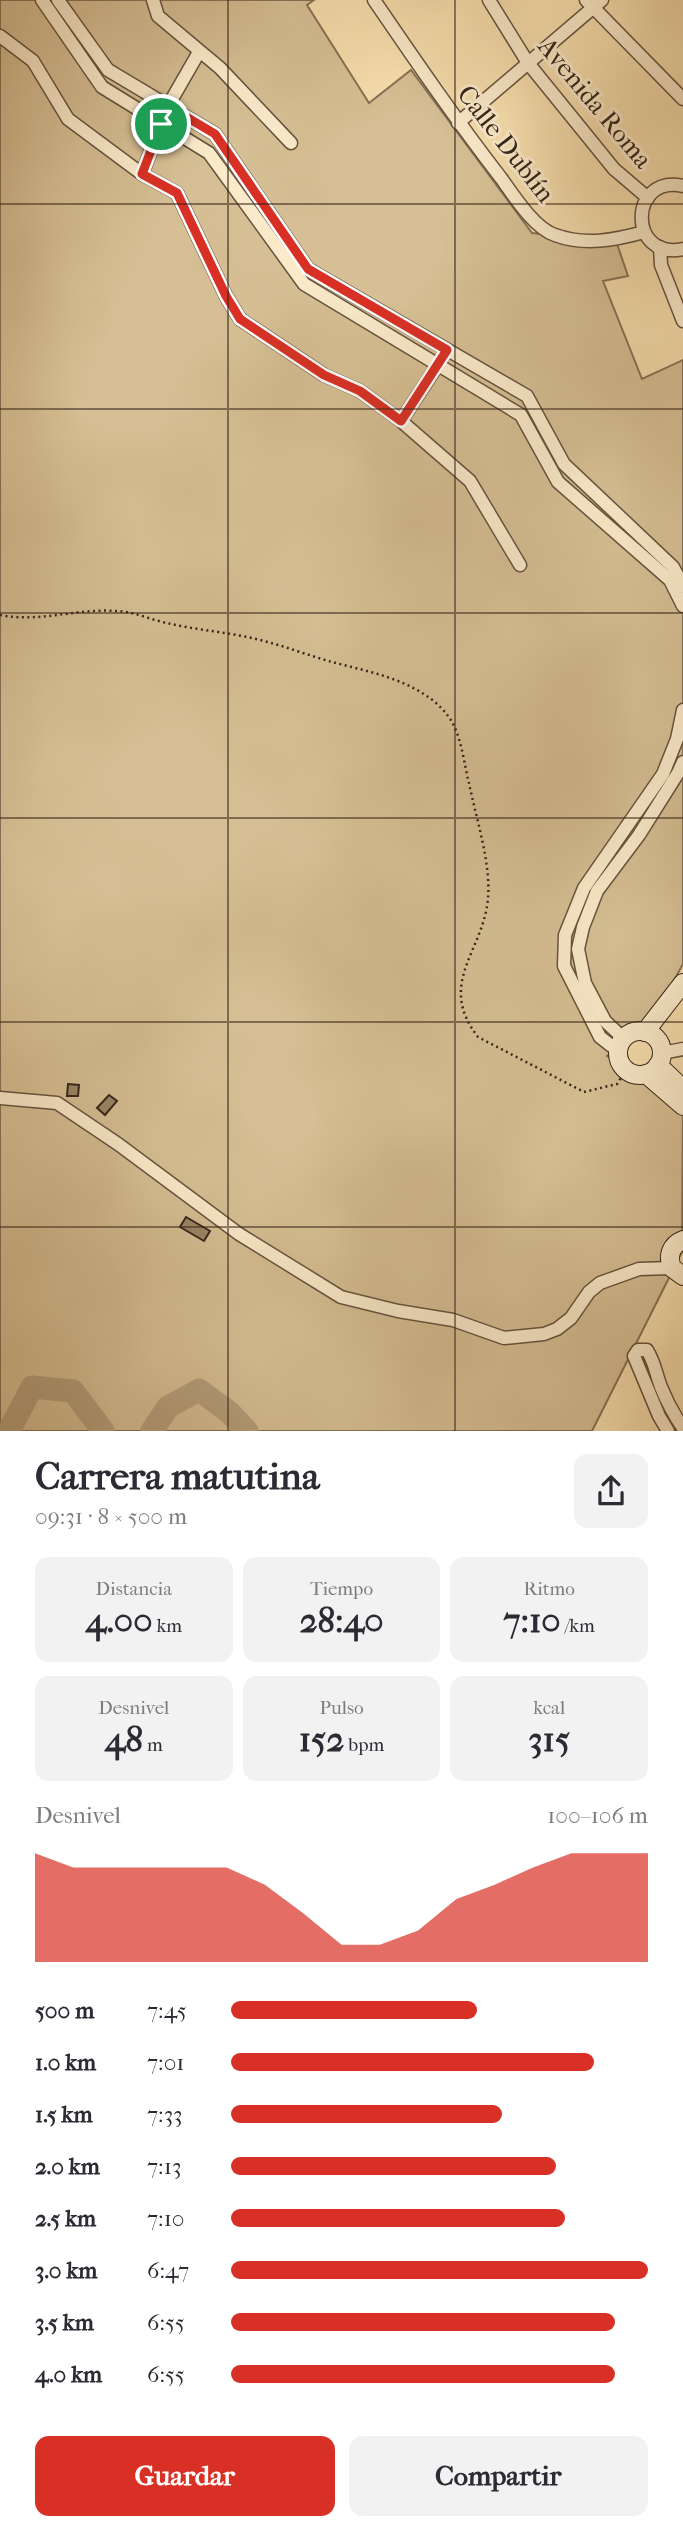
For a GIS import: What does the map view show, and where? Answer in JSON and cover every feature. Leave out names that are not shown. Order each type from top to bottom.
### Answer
[{"type":"street","points":[[42,0],[102,87],[209,153],[304,284],[521,415],[558,482],[673,567],[683,586]]},
{"type":"street","points":[[58,0],[108,70],[215,134],[308,269],[527,396],[564,464],[670,580],[683,606]]},
{"type":"street","points":[[153,0],[158,16],[220,68],[291,143]]},
{"type":"street","name":"Calle Dublín","points":[[374,0],[458,123],[531,217],[554,235],[588,241],[614,240],[644,232]]},
{"type":"street","name":"Avenida Roma","points":[[489,0],[528,63],[614,169],[648,198]]},
{"type":"street","points":[[458,123],[593,3],[683,99]]},
{"type":"street","points":[[0,36],[33,61],[68,119],[142,174],[177,193],[226,296],[240,319],[324,375],[360,391],[401,421],[470,481],[520,565]]},
{"type":"street","points":[[142,174],[168,106],[199,52]]},
{"type":"street","points":[[683,186],[665,186],[648,198],[641,214],[644,232],[650,241],[670,250],[683,249]]},
{"type":"street","points":[[660,247],[661,265],[683,321]]},
{"type":"street","points":[[401,421],[447,350]]},
{"type":"street","points":[[683,710],[677,739],[663,774],[603,870],[578,949],[585,982],[621,1045],[620,1061],[626,1070],[639,1075],[683,1003]]},
{"type":"street","points":[[603,870],[639,835],[681,767],[666,765]]},
{"type":"street","points":[[653,1053],[683,983]]},
{"type":"street","points":[[621,1045],[637,1032],[683,1089]]},
{"type":"street","points":[[653,1053],[683,1049]]},
{"type":"street","points":[[653,1053],[683,1105]]},
{"type":"street","points":[[0,1098],[57,1103],[118,1144],[239,1234],[341,1297],[398,1311],[453,1320],[504,1338],[557,1329],[600,1283],[639,1269],[677,1272]]},
{"type":"street","points":[[677,1272],[669,1262],[671,1249],[683,1240]]},
{"type":"street","points":[[668,1431],[634,1356],[638,1350],[646,1350],[656,1366],[660,1384],[672,1412],[683,1428]]},
{"type":"path","points":[[0,615],[38,619],[117,610],[168,624],[257,639],[395,679],[421,692],[440,706],[453,723],[487,870],[489,896],[486,916],[465,965],[461,990],[469,1026],[478,1037],[584,1092],[617,1084],[626,1070]]},
{"type":"shaded area","points":[[0,0],[314,0],[307,5],[369,103],[411,70],[532,233],[616,241],[628,276],[603,281],[642,379],[683,360],[683,964],[652,1021],[607,1056],[683,1107],[682,1252],[592,1431],[0,1431]]},
{"type":"building","points":[[68,1084],[79,1085],[78,1096],[67,1096]]},
{"type":"building","points":[[109,1095],[117,1101],[105,1115],[97,1108]]},
{"type":"building","points":[[186,1217],[210,1231],[204,1241],[180,1227]]},
{"type":"waterway","points":[[9,1431],[32,1387],[73,1391],[103,1431]]},
{"type":"waterway","points":[[152,1431],[168,1407],[199,1390],[229,1412],[247,1431]]},
{"type":"route","points":[[168,106],[215,134],[308,269],[447,350],[401,421],[360,391],[324,375],[240,319],[226,296],[177,193],[142,174],[161,124],[168,106]]}]
